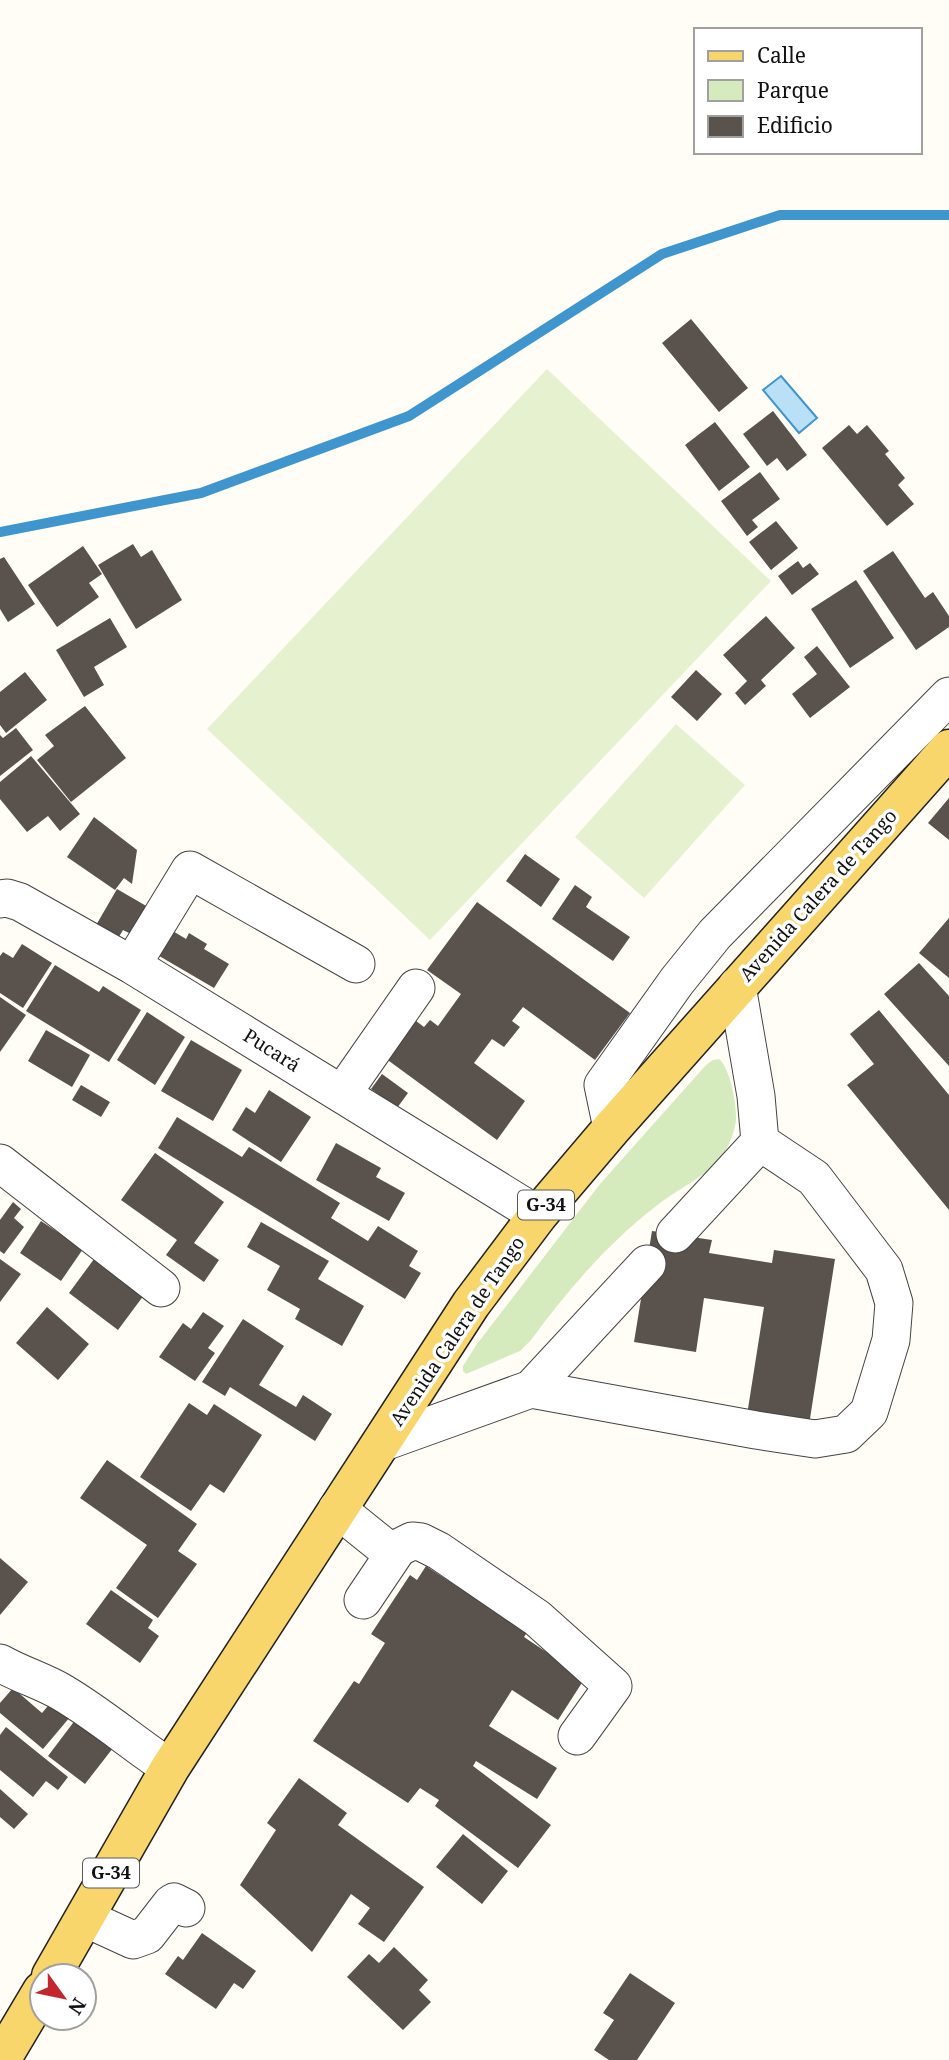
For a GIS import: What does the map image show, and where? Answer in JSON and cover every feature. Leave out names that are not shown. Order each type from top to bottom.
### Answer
[{"type":"main road","name":"Avenida Calera de Tango","points":[[59,1962],[170,1768],[471,1304],[538,1215],[612,1128],[949,749]]},
{"type":"main road","points":[[7,2058],[28,2018]]},
{"type":"street","points":[[612,1128],[603,1085],[677,981],[715,934],[768,878],[949,696]]},
{"type":"street","points":[[132,965],[190,870],[356,964]]},
{"type":"street","name":"Pucará","points":[[0,899],[20,902],[132,965],[538,1215]]},
{"type":"street","points":[[675,1234],[760,1142],[756,1097],[737,986]]},
{"type":"street","points":[[342,1094],[416,988]]},
{"type":"street","points":[[531,1389],[815,1439],[846,1434],[869,1412],[891,1340],[894,1303],[884,1270],[814,1178],[760,1142]]},
{"type":"street","points":[[0,1163],[161,1288]]},
{"type":"street","points":[[381,1443],[531,1389],[647,1264]]},
{"type":"street","points":[[337,1509],[393,1554]]},
{"type":"street","points":[[363,1600],[398,1548],[412,1541],[421,1542],[439,1551],[537,1618],[613,1686],[578,1736]]},
{"type":"street","points":[[0,1663],[66,1695],[170,1768]]},
{"type":"street","points":[[85,1918],[133,1940],[147,1935],[174,1902],[186,1908]]},
{"type":"green space","points":[[547,369],[771,581],[430,940],[207,729]]},
{"type":"green space","points":[[676,724],[745,785],[644,898],[575,837]]},
{"type":"green space","points":[[719,1059],[729,1078],[736,1113],[733,1134],[723,1155],[708,1170],[620,1236],[573,1286],[520,1351],[466,1374],[463,1366],[477,1344],[600,1184],[706,1065]]},
{"type":"water","points":[[781,376],[817,418],[799,433],[763,390]]},
{"type":"building","points":[[691,319],[748,388],[719,412],[662,343]]},
{"type":"building","points":[[773,411],[807,455],[787,471],[777,458],[767,466],[743,434]]},
{"type":"building","points":[[715,422],[750,467],[719,491],[685,445]]},
{"type":"building","points":[[849,425],[857,434],[867,425],[889,451],[885,454],[905,478],[898,485],[914,504],[887,526],[822,448]]},
{"type":"building","points":[[760,472],[780,499],[752,520],[758,527],[747,536],[721,501]]},
{"type":"building","points":[[776,521],[798,548],[771,570],[749,542]]},
{"type":"building","points":[[133,544],[141,557],[152,550],[182,600],[136,629],[98,565]]},
{"type":"building","points":[[83,546],[102,574],[89,583],[99,597],[57,627],[28,585]]},
{"type":"building","points":[[893,551],[925,598],[933,592],[949,616],[949,627],[916,650],[863,571]]},
{"type":"building","points":[[4,557],[35,604],[8,622],[0,609],[0,559]]},
{"type":"building","points":[[798,561],[803,568],[810,563],[819,574],[792,595],[778,576]]},
{"type":"building","points":[[856,580],[894,638],[850,668],[811,609]]},
{"type":"building","points":[[766,616],[795,648],[761,680],[766,686],[745,705],[735,693],[747,681],[723,655]]},
{"type":"building","points":[[110,618],[127,647],[94,667],[104,685],[84,697],[56,650]]},
{"type":"building","points":[[817,646],[850,687],[810,718],[792,694],[817,674],[804,657]]},
{"type":"building","points":[[696,670],[722,694],[697,721],[671,697]]},
{"type":"building","points":[[25,672],[47,700],[6,733],[0,725],[0,692]]},
{"type":"building","points":[[85,706],[126,758],[71,802],[37,760],[54,746],[45,735]]},
{"type":"building","points":[[16,728],[33,750],[0,776],[0,735],[3,738]]},
{"type":"building","points":[[31,756],[80,814],[60,831],[48,816],[27,832],[0,799],[0,782]]},
{"type":"building","points":[[949,798],[949,840],[928,823]]},
{"type":"building","points":[[94,817],[137,850],[132,884],[124,878],[115,890],[67,857]]},
{"type":"building","points":[[525,854],[560,879],[541,907],[506,881]]},
{"type":"building","points":[[575,885],[592,897],[586,907],[630,937],[613,961],[552,919]]},
{"type":"building","points":[[117,889],[148,907],[131,934],[123,930],[117,940],[95,927]]},
{"type":"building","points":[[477,902],[630,1013],[595,1060],[523,1007],[512,1021],[520,1027],[504,1047],[492,1039],[474,1063],[525,1101],[497,1140],[374,1050],[403,1011],[424,1027],[430,1020],[438,1026],[461,994],[427,970]]},
{"type":"building","points":[[949,918],[949,978],[919,953]]},
{"type":"building","points":[[163,925],[186,939],[189,933],[207,944],[204,949],[229,964],[214,988],[149,950]]},
{"type":"building","points":[[22,944],[52,963],[23,1008],[0,993],[0,956],[3,952],[13,958]]},
{"type":"building","points":[[919,963],[949,996],[949,1066],[884,994]]},
{"type":"building","points":[[55,965],[99,992],[103,986],[141,1010],[109,1062],[26,1011]]},
{"type":"building","points":[[0,997],[26,1015],[0,1052]]},
{"type":"building","points":[[879,1010],[949,1095],[949,1210],[847,1085],[874,1064],[850,1034]]},
{"type":"building","points":[[147,1012],[185,1037],[155,1085],[117,1060]]},
{"type":"building","points":[[46,1030],[90,1055],[72,1087],[28,1061]]},
{"type":"building","points":[[191,1040],[242,1070],[213,1121],[161,1091]]},
{"type":"building","points":[[382,1074],[408,1093],[397,1108],[371,1089]]},
{"type":"building","points":[[81,1085],[110,1102],[101,1117],[72,1100]]},
{"type":"building","points":[[269,1090],[311,1117],[281,1162],[232,1130],[246,1107],[255,1113]]},
{"type":"building","points":[[177,1117],[242,1157],[249,1147],[340,1203],[331,1218],[368,1241],[378,1226],[418,1251],[409,1266],[421,1273],[405,1299],[158,1148]]},
{"type":"building","points":[[336,1143],[381,1168],[376,1177],[405,1193],[389,1221],[316,1180]]},
{"type":"building","points":[[155,1153],[224,1202],[194,1243],[219,1260],[204,1282],[166,1255],[177,1240],[121,1200]]},
{"type":"building","points":[[13,1202],[21,1209],[14,1218],[24,1227],[4,1254],[0,1251],[0,1220]]},
{"type":"building","points":[[41,1221],[83,1249],[61,1281],[20,1253]]},
{"type":"building","points":[[261,1222],[329,1261],[318,1279],[364,1306],[342,1346],[295,1319],[300,1309],[267,1290],[280,1266],[247,1247]]},
{"type":"building","points":[[652,1231],[712,1240],[709,1253],[772,1263],[774,1250],[835,1259],[809,1425],[747,1415],[764,1307],[704,1298],[696,1352],[634,1342]]},
{"type":"building","points":[[97,1255],[147,1291],[118,1330],[69,1293]]},
{"type":"building","points":[[0,1259],[21,1274],[0,1302]]},
{"type":"building","points":[[47,1307],[89,1344],[58,1380],[16,1343]]},
{"type":"building","points":[[203,1312],[224,1326],[208,1348],[215,1353],[195,1381],[159,1357],[183,1323],[191,1329]]},
{"type":"building","points":[[243,1319],[284,1346],[259,1385],[296,1407],[303,1395],[332,1414],[315,1441],[230,1387],[225,1396],[202,1382]]},
{"type":"building","points":[[189,1403],[207,1415],[214,1404],[262,1435],[224,1493],[210,1484],[191,1511],[140,1477]]},
{"type":"building","points":[[107,1460],[197,1524],[178,1551],[197,1564],[158,1618],[116,1588],[147,1545],[80,1498]]},
{"type":"building","points":[[0,1558],[28,1582],[0,1615]]},
{"type":"building","points":[[426,1566],[458,1587],[461,1583],[530,1628],[524,1637],[585,1678],[558,1720],[512,1690],[489,1726],[557,1768],[537,1799],[476,1761],[473,1766],[551,1825],[518,1868],[435,1806],[439,1800],[420,1788],[408,1803],[313,1741],[354,1681],[359,1684],[385,1643],[371,1634],[410,1575],[417,1580]]},
{"type":"building","points":[[111,1590],[153,1620],[148,1628],[159,1636],[140,1663],[86,1624]]},
{"type":"building","points":[[13,1688],[42,1713],[52,1701],[70,1717],[43,1749],[0,1713],[0,1703]]},
{"type":"building","points":[[76,1719],[113,1748],[85,1784],[48,1756]]},
{"type":"building","points":[[6,1727],[68,1777],[58,1790],[46,1781],[33,1797],[0,1770],[0,1735]]},
{"type":"building","points":[[299,1778],[347,1813],[338,1825],[424,1887],[384,1942],[358,1924],[370,1908],[351,1894],[312,1952],[240,1885],[276,1830],[267,1823]]},
{"type":"building","points":[[0,1789],[28,1814],[14,1829],[0,1817]]},
{"type":"building","points":[[463,1834],[508,1871],[482,1904],[436,1867]]},
{"type":"building","points":[[202,1933],[256,1971],[243,1989],[234,1983],[216,2009],[165,1974],[178,1956],[183,1960]]},
{"type":"building","points":[[394,1947],[428,1980],[419,1990],[431,2002],[403,2030],[347,1977],[369,1954],[379,1963]]},
{"type":"building","points":[[630,1973],[675,2003],[637,2060],[609,2060],[594,2050],[614,2020],[603,2013]]},
{"type":"waterway","points":[[0,532],[201,493],[409,416],[662,254],[780,215],[949,215]]}]
